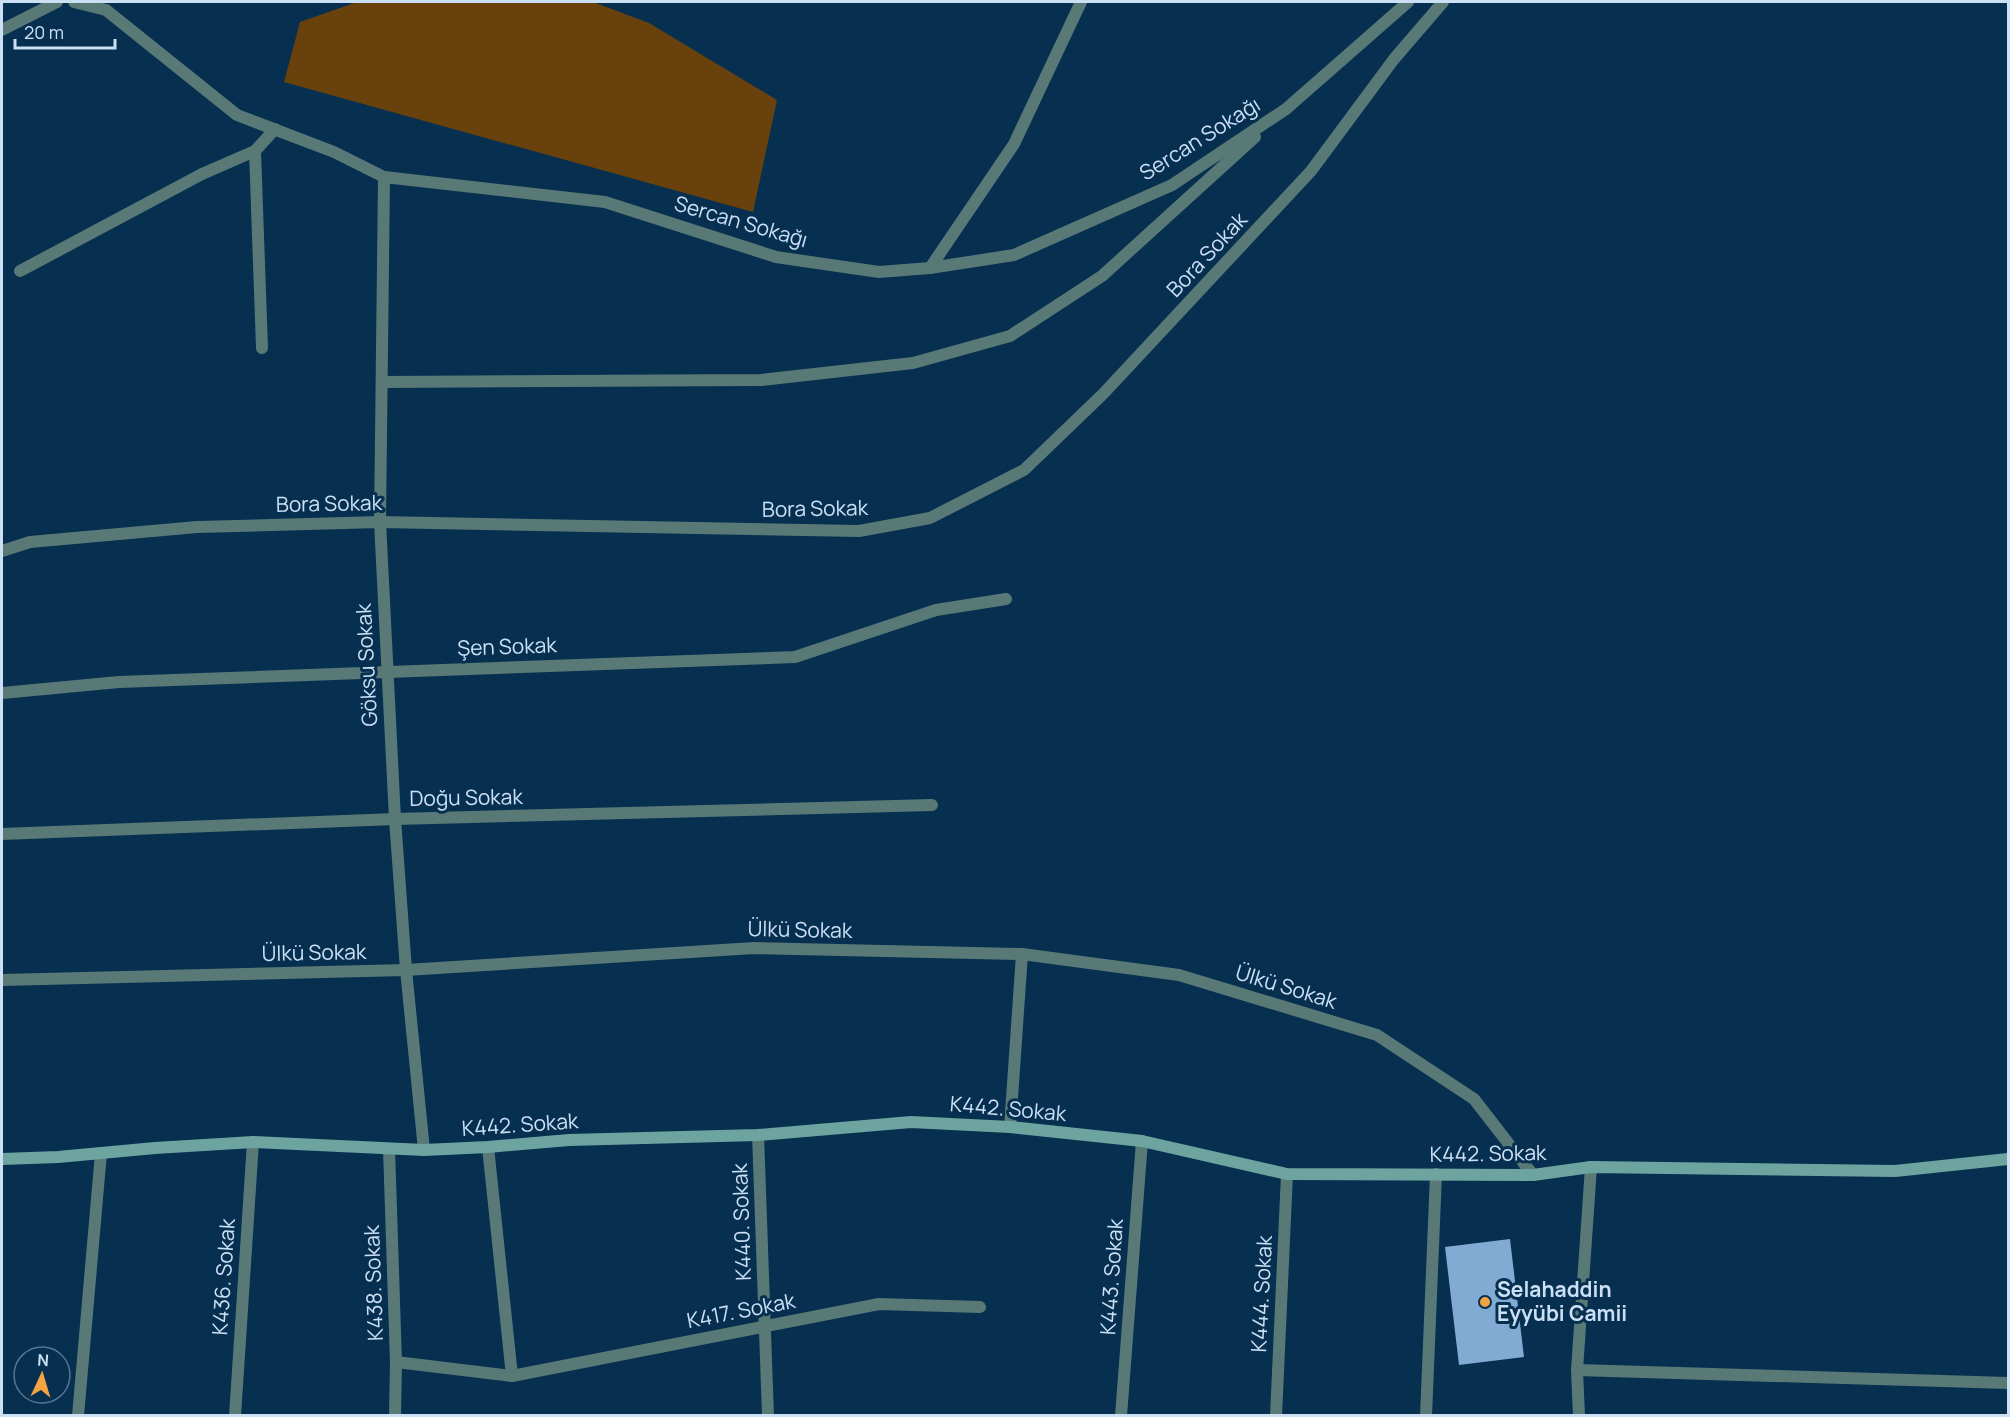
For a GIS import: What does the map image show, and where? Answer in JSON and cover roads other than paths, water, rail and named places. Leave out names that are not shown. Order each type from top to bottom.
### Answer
[{"type":"main road","name":"K442. Sokak","points":[[2,1159],[253,1142],[423,1150],[569,1140],[758,1136],[911,1122],[1010,1127],[1142,1141],[1287,1174],[1533,1175],[1591,1167],[1896,1171],[2008,1159]]},
{"type":"street","points":[[2,30],[57,2]]},
{"type":"street","name":"Sercan Sokağı","points":[[74,2],[106,10],[237,115],[334,152],[384,177],[605,202],[776,257],[879,272],[930,268],[1014,255],[1172,184],[1286,109],[1408,2]]},
{"type":"street","points":[[930,268],[1014,144],[1081,2]]},
{"type":"street","name":"Bora Sokak","points":[[2,551],[30,542],[197,527],[380,522],[859,531],[930,518],[1024,470],[1103,394],[1311,171],[1394,59],[1443,2]]},
{"type":"street","points":[[382,382],[761,380],[913,363],[1010,336],[1102,276],[1286,109]]},
{"type":"street","points":[[20,271],[202,174],[255,151],[275,129]]},
{"type":"street","points":[[255,151],[262,348]]},
{"type":"street","name":"Göksu Sokak","points":[[384,177],[380,522],[395,819],[423,1150]]},
{"type":"street","name":"Şen Sokak","points":[[2,693],[119,682],[795,657],[936,610],[1006,599]]},
{"type":"street","name":"Doğu Sokak","points":[[2,834],[395,819],[932,805]]},
{"type":"street","name":"Ülkü Sokak","points":[[2,980],[406,970],[754,948],[1022,954],[1179,975],[1377,1035],[1474,1099],[1533,1175]]},
{"type":"street","points":[[1010,1127],[1022,954]]},
{"type":"street","name":"K440. Sokak","points":[[758,1136],[768,1416]]},
{"type":"street","name":"K443. Sokak","points":[[1121,1416],[1142,1141]]},
{"type":"street","name":"K436. Sokak","points":[[235,1416],[253,1142]]},
{"type":"street","points":[[488,1147],[512,1376]]},
{"type":"street","name":"K438. Sokak","points":[[389,1149],[396,1362],[395,1416]]},
{"type":"street","points":[[78,1416],[101,1153]]},
{"type":"street","points":[[1579,1416],[1577,1370],[1591,1167]]},
{"type":"street","name":"K444. Sokak","points":[[1276,1416],[1287,1174]]},
{"type":"street","points":[[1426,1416],[1436,1174]]},
{"type":"street","name":"K417. Sokak","points":[[396,1362],[512,1376],[879,1304],[980,1307]]},
{"type":"street","points":[[1577,1370],[2008,1383]]},
{"type":"place","name":"Selahaddin Eyyübi Camii","points":[[1485,1302]]}]
